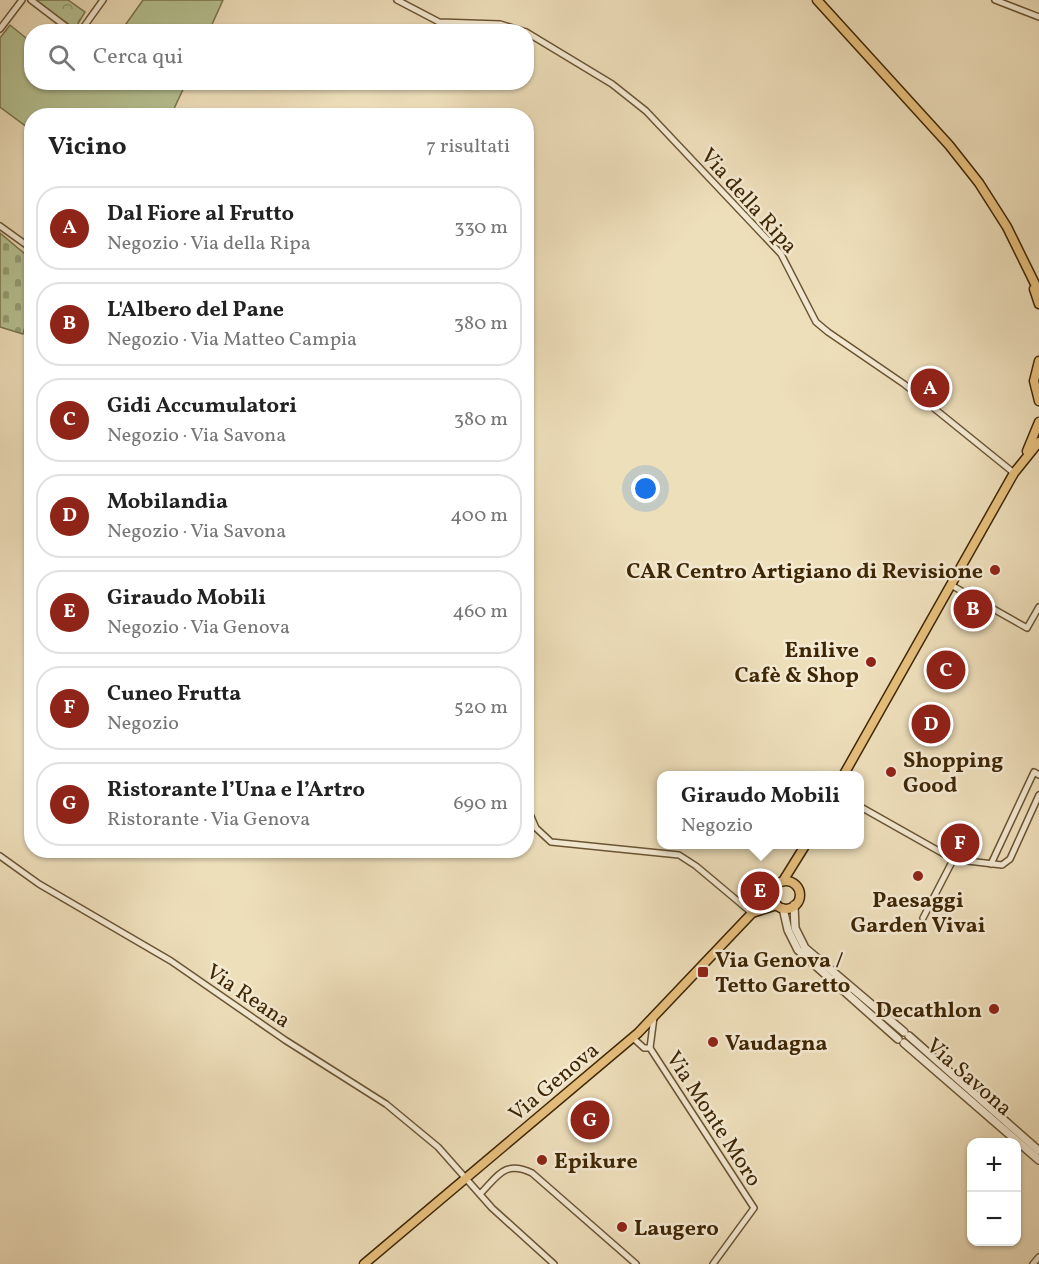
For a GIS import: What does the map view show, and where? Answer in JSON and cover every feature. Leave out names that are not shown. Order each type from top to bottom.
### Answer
[{"type":"main road","points":[[817,0],[949,145],[979,183],[1007,227],[1039,292]]},
{"type":"main road","points":[[1029,274],[1039,304]]},
{"type":"main road","points":[[1039,362],[1034,381],[1039,400]]},
{"type":"main road","points":[[1021,463],[1039,422]]},
{"type":"main road","points":[[846,771],[1014,473],[1039,442]]},
{"type":"main road","points":[[800,855],[795,885],[799,898],[794,905],[780,906],[772,891],[783,881],[803,849]]},
{"type":"main road","points":[[783,881],[795,885]]},
{"type":"main road","name":"Via Genova","points":[[364,1264],[635,1036],[772,891]]},
{"type":"main road","name":"Via Genova","points":[[752,913],[780,906]]},
{"type":"street","points":[[0,29],[22,0]]},
{"type":"street","points":[[31,0],[62,24]]},
{"type":"street","points":[[86,24],[103,0]]},
{"type":"street","name":"Via della Ripa","points":[[397,0],[439,22],[500,24]]},
{"type":"street","points":[[994,0],[1039,17]]},
{"type":"street","name":"Via della Ripa","points":[[534,37],[612,84],[646,111],[781,254],[816,322],[828,333],[904,384],[1014,473]]},
{"type":"street","points":[[0,226],[24,243]]},
{"type":"street","points":[[951,585],[1027,628],[1039,607]]},
{"type":"street","points":[[991,864],[1034,772],[1039,775]]},
{"type":"street","points":[[864,809],[954,858],[1002,865],[1010,859],[1039,795]]},
{"type":"street","points":[[534,823],[551,842],[679,855],[696,866],[752,913]]},
{"type":"street","name":"Via Reana","points":[[0,856],[39,884],[171,961],[285,1040],[386,1104],[438,1147],[465,1179],[554,1264]]},
{"type":"street","points":[[923,918],[954,858]]},
{"type":"street","name":"Via Savona","points":[[794,905],[795,928],[805,948],[907,1034],[1039,1151]]},
{"type":"street","name":"Via Savona","points":[[780,906],[798,950],[1039,1160]]},
{"type":"street","name":"Via Monte Moro","points":[[654,1016],[650,1048],[754,1208],[712,1264]]},
{"type":"street","name":"Via Monte Moro","points":[[635,1036],[651,1040]]},
{"type":"street","name":"Via Monte Moro","points":[[635,1036],[644,1048],[650,1048]]},
{"type":"street","points":[[480,1194],[506,1168],[517,1167],[532,1173],[636,1264]]},
{"type":"street","points":[[1033,1264],[1039,1257]]},
{"type":"green space","points":[[35,0],[68,0],[85,12],[78,24],[68,24]]},
{"type":"green space","points":[[143,0],[223,0],[212,24],[126,24]]},
{"type":"green space","points":[[10,25],[24,36],[24,90],[183,90],[174,108],[24,108],[24,125],[0,107],[0,38]]},
{"type":"green space","points":[[0,233],[24,253],[24,330],[23,334],[0,327]]},
{"type":"place","name":"Dal Fiore al Frutto","points":[[930,388]]},
{"type":"place","name":"CAR Centro Artigiano di Revisione","points":[[995,570]]},
{"type":"place","name":"L'Albero del Pane","points":[[973,609]]},
{"type":"place","name":"Enilive Cafè & Shop","points":[[871,662]]},
{"type":"place","name":"Gidi Accumulatori","points":[[946,670]]},
{"type":"place","name":"Mobilandia","points":[[931,724]]},
{"type":"place","name":"Shopping Good","points":[[891,772]]},
{"type":"place","name":"Cuneo Frutta","points":[[960,843]]},
{"type":"place","name":"Paesaggi Garden Vivai","points":[[918,876]]},
{"type":"place","name":"Giraudo Mobili","points":[[760,891]]},
{"type":"place","name":"Via Genova / Tetto Garetto","points":[[703,972]]},
{"type":"place","name":"Decathlon","points":[[994,1009]]},
{"type":"place","name":"Vaudagna","points":[[713,1042]]},
{"type":"place","name":"Ristorante l’Una e l’Artro","points":[[590,1120]]},
{"type":"place","name":"Epikure","points":[[542,1160]]},
{"type":"place","name":"Laugero","points":[[622,1227]]}]
